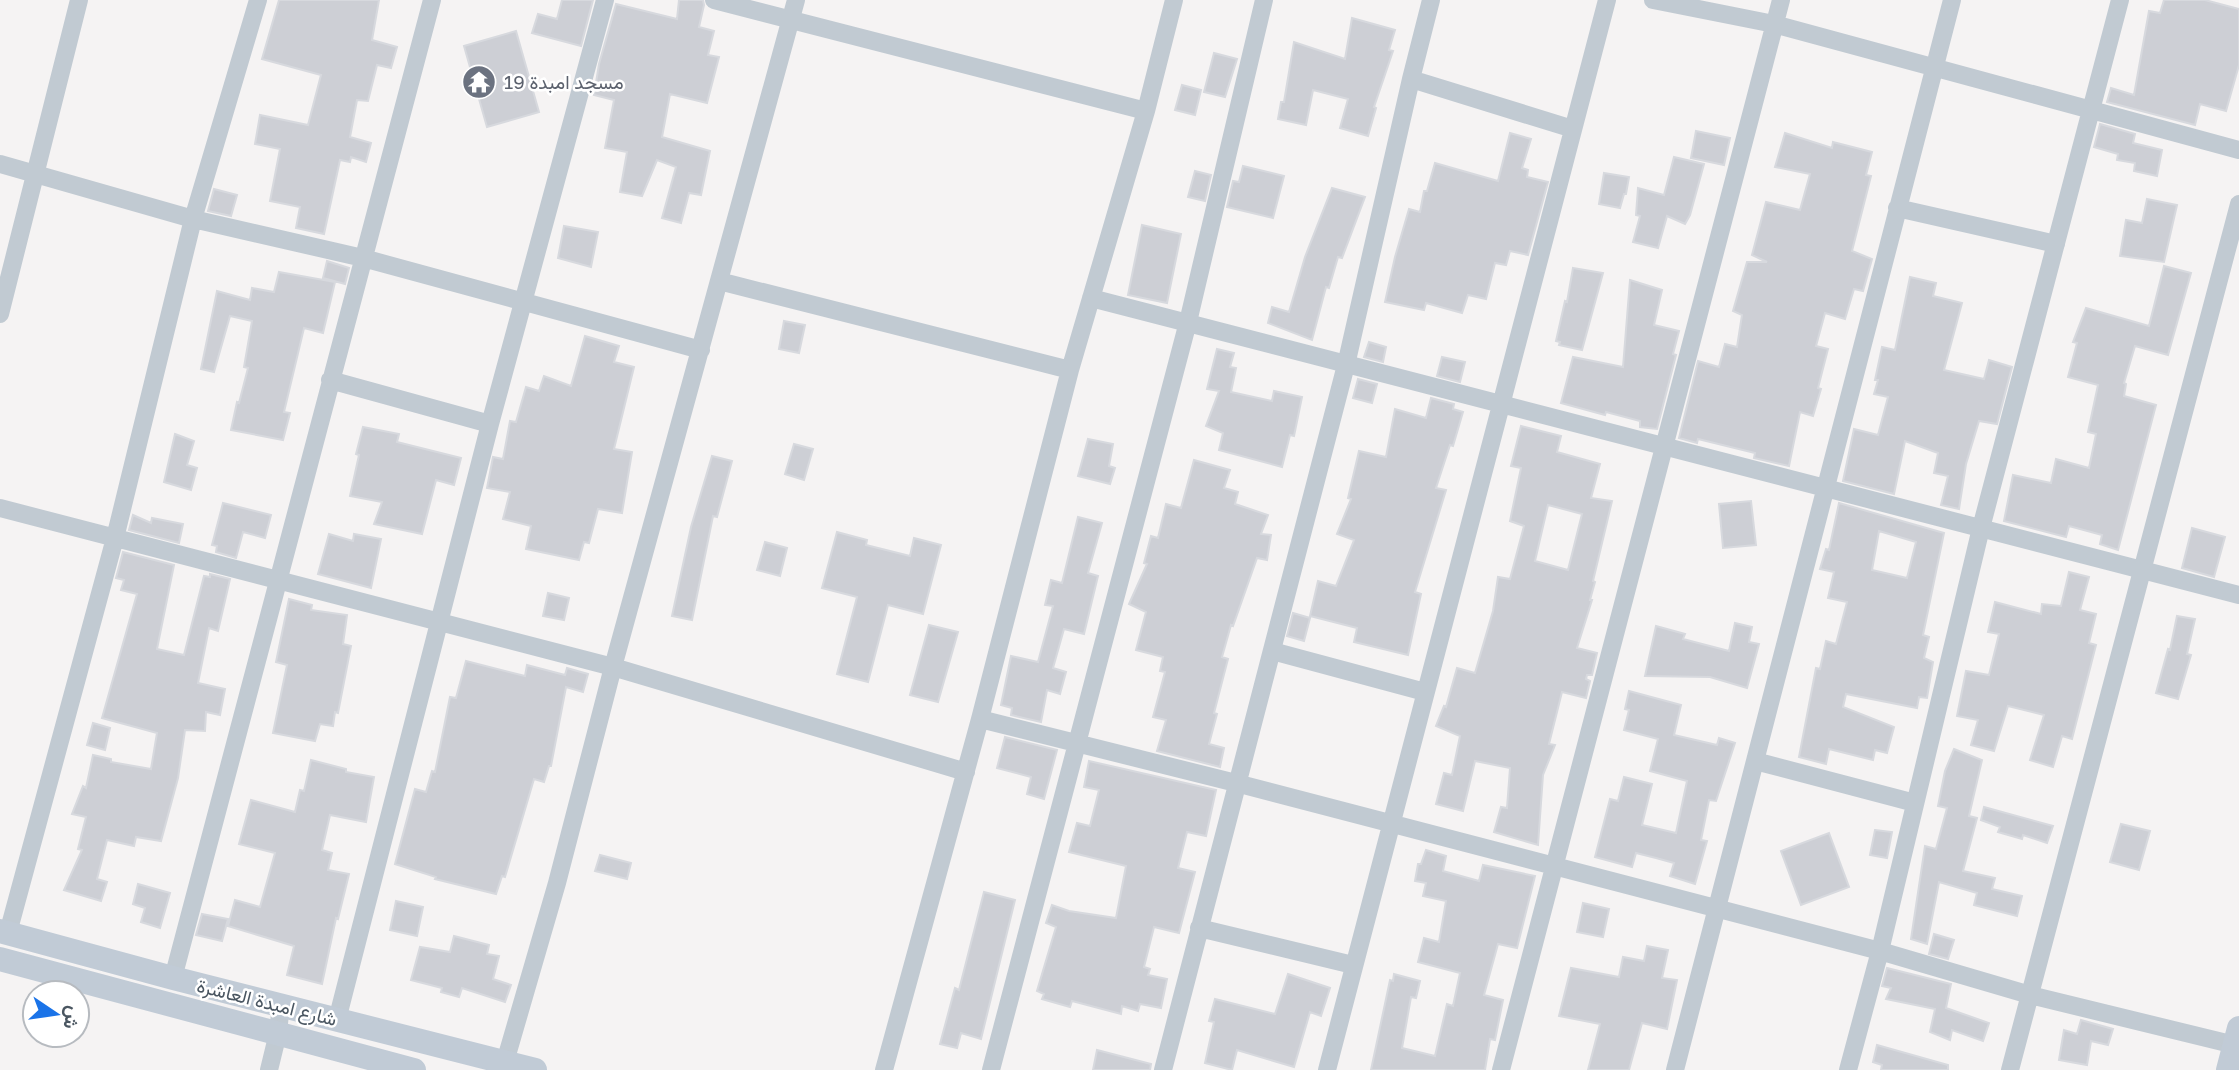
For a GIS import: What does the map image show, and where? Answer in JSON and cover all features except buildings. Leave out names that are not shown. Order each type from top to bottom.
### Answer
[{"type":"main road","name":"شارع امبدة العاشرة","points":[[4,932],[535,1070]]},
{"type":"main road","name":"شارع امبدة العاشرة","points":[[0,959],[414,1070]]},
{"type":"main road","points":[[2228,1070],[2237,1036]]},
{"type":"street","points":[[0,314],[79,0]]},
{"type":"street","points":[[4,932],[115,538],[193,219],[258,0]]},
{"type":"street","points":[[173,978],[432,0]]},
{"type":"street","points":[[337,1020],[490,424],[604,0]]},
{"type":"street","points":[[714,0],[1146,111]]},
{"type":"street","points":[[505,1062],[557,883],[796,0]]},
{"type":"street","points":[[884,1070],[966,772],[1070,370],[1146,111],[1174,0]]},
{"type":"street","points":[[991,1070],[1188,322],[1264,0]]},
{"type":"street","points":[[1163,1070],[1346,365],[1431,0]]},
{"type":"street","points":[[1327,1070],[1607,0]]},
{"type":"street","points":[[1653,0],[1774,24],[2239,150]]},
{"type":"street","points":[[1501,1070],[1781,0]]},
{"type":"street","points":[[1675,1070],[1952,0]]},
{"type":"street","points":[[1848,1070],[1880,951],[1981,528],[2120,0]]},
{"type":"street","points":[[1411,79],[1573,129]]},
{"type":"street","points":[[0,164],[193,219],[363,258],[701,350]]},
{"type":"street","points":[[2010,1070],[2239,204]]},
{"type":"street","points":[[1896,208],[2056,244]]},
{"type":"street","points":[[719,281],[1070,370]]},
{"type":"street","points":[[1091,298],[2239,595]]},
{"type":"street","points":[[330,380],[490,424]]},
{"type":"street","points":[[0,508],[614,667],[966,772]]},
{"type":"street","points":[[1272,650],[1425,692]]},
{"type":"street","points":[[980,719],[1880,951],[2030,995],[2237,1036]]},
{"type":"street","points":[[1755,761],[1915,803]]},
{"type":"street","points":[[1199,928],[1353,965]]},
{"type":"street","points":[[269,1070],[278,1033],[281,1004]]},
{"type":"place","name":"مسجد امبدة 19","points":[[479,82]]}]
